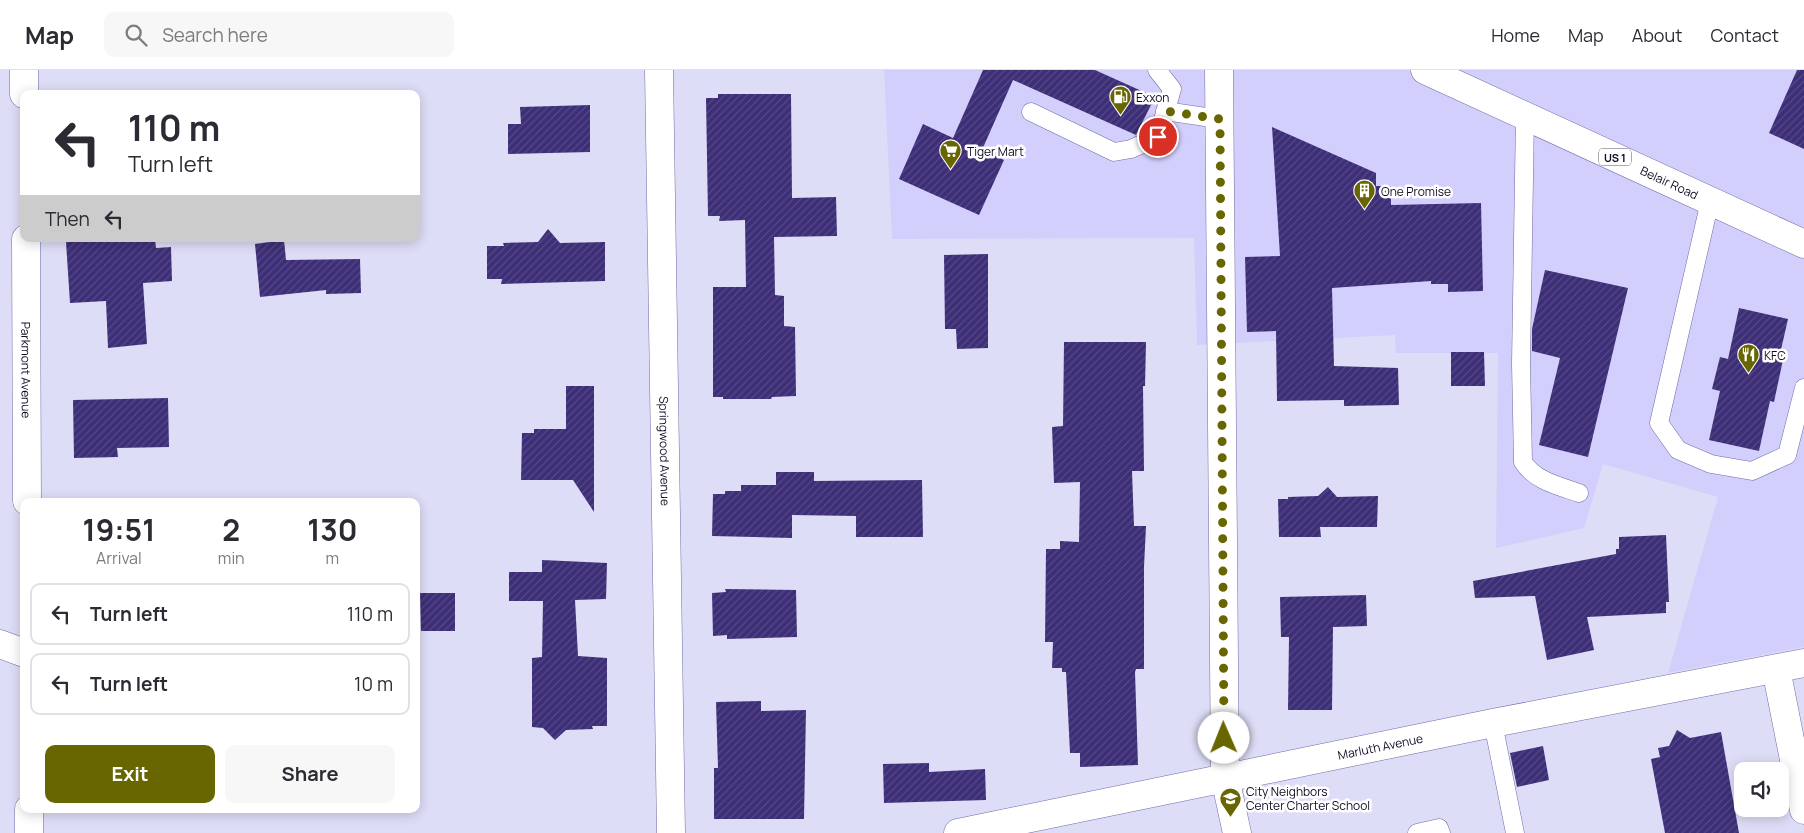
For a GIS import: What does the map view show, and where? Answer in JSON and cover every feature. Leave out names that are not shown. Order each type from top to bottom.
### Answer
[{"type":"street","points":[[24,70],[24,90]]},
{"type":"street","name":"Springwood Avenue","points":[[659,70],[672,833]]},
{"type":"street","points":[[1219,70],[1225,778],[1236,833]]},
{"type":"street","name":"Belair Road","points":[[1425,70],[1804,244]]},
{"type":"street","name":"Parkmont Avenue","points":[[26,242],[28,498]]},
{"type":"street","points":[[0,644],[20,652]]},
{"type":"street","name":"Marluth Avenue","points":[[958,833],[1493,723],[1804,663]]},
{"type":"street","points":[[1776,669],[1804,810]]},
{"type":"street","points":[[29,813],[29,833]]},
{"type":"lane","points":[[1031,112],[1114,152],[1131,149],[1158,137],[1172,89],[1157,70]]},
{"type":"lane","points":[[1165,111],[1220,119]]},
{"type":"lane","points":[[1525,116],[1521,364],[1523,462],[1535,475],[1580,493]]},
{"type":"lane","points":[[1710,201],[1659,422],[1678,450],[1711,464],[1752,471],[1787,455],[1804,388]]},
{"type":"lane","points":[[1493,723],[1515,833]]},
{"type":"lane","points":[[1417,833],[1439,828],[1440,833]]},
{"type":"shaded area","points":[[884,70],[1804,70],[1804,647],[1668,673],[1718,497],[1603,464],[1584,528],[1496,548],[1498,353],[1396,353],[1395,335],[1197,345],[1194,238],[892,239]]},
{"type":"building","points":[[983,70],[1095,70],[1155,97],[1136,135],[1013,80],[982,150],[1004,160],[979,215],[899,179],[923,124],[953,138]]},
{"type":"building","points":[[1797,70],[1804,70],[1804,149],[1769,133]]},
{"type":"building","points":[[718,94],[791,94],[792,198],[836,197],[837,236],[774,237],[775,295],[784,296],[784,326],[795,327],[796,396],[772,397],[771,399],[723,399],[723,397],[713,397],[713,287],[746,287],[745,220],[719,221],[720,216],[708,216],[706,98],[718,98]]},
{"type":"building","points":[[590,105],[590,152],[508,154],[508,124],[521,124],[520,107]]},
{"type":"building","points":[[1272,127],[1376,173],[1376,186],[1391,186],[1391,205],[1481,203],[1483,291],[1448,292],[1448,284],[1431,284],[1431,281],[1332,288],[1334,366],[1398,368],[1399,405],[1344,406],[1344,400],[1277,401],[1276,331],[1247,332],[1245,257],[1280,256]]},
{"type":"building","points":[[548,229],[560,243],[605,242],[605,281],[501,284],[502,279],[487,279],[487,246],[504,246],[503,243],[538,242]]},
{"type":"building","points":[[66,242],[155,242],[156,248],[171,247],[172,281],[143,283],[147,344],[108,348],[106,301],[70,303]]},
{"type":"building","points":[[284,242],[286,260],[360,259],[361,293],[326,294],[326,290],[260,297],[255,244]]},
{"type":"building","points":[[988,254],[988,348],[957,349],[956,329],[945,329],[944,255]]},
{"type":"building","points":[[1545,270],[1628,288],[1588,457],[1539,445],[1560,358],[1532,351],[1532,329]]},
{"type":"building","name":"KFC","points":[[1739,308],[1788,319],[1780,354],[1784,355],[1774,402],[1770,401],[1759,451],[1709,440],[1720,391],[1712,389],[1720,357],[1728,359]]},
{"type":"building","points":[[1064,342],[1146,342],[1145,386],[1143,386],[1144,471],[1132,471],[1134,526],[1146,526],[1144,669],[1136,669],[1135,672],[1138,765],[1080,767],[1080,753],[1070,753],[1066,672],[1062,672],[1062,668],[1052,668],[1053,642],[1045,642],[1046,549],[1060,549],[1060,541],[1079,542],[1080,482],[1054,483],[1052,427],[1063,426]]},
{"type":"building","points":[[1451,352],[1484,352],[1485,386],[1451,386]]},
{"type":"building","points":[[566,386],[594,386],[594,512],[573,480],[521,480],[522,433],[534,433],[534,429],[566,429]]},
{"type":"building","points":[[168,398],[169,447],[117,448],[118,457],[74,458],[73,400]]},
{"type":"building","points":[[776,472],[814,472],[814,481],[922,480],[923,537],[856,537],[856,516],[792,515],[792,538],[712,536],[713,494],[725,494],[725,491],[741,491],[741,485],[776,485]]},
{"type":"building","points":[[1328,487],[1337,497],[1378,496],[1377,527],[1320,527],[1321,537],[1279,537],[1278,499],[1318,496]]},
{"type":"building","points":[[1666,535],[1669,602],[1666,602],[1666,613],[1587,617],[1594,650],[1547,660],[1535,596],[1475,598],[1473,581],[1616,554],[1616,549],[1619,549],[1619,537]]},
{"type":"building","points":[[542,560],[607,563],[606,599],[575,600],[578,656],[607,658],[607,726],[592,726],[593,729],[566,730],[555,740],[543,728],[532,727],[532,658],[542,657],[543,601],[509,601],[509,572],[542,572]]},
{"type":"building","points":[[725,589],[796,590],[797,637],[727,639],[727,635],[713,636],[712,593],[726,592]]},
{"type":"building","points":[[420,593],[455,593],[455,631],[421,631]]},
{"type":"building","points":[[1366,595],[1367,626],[1333,627],[1332,710],[1288,710],[1289,637],[1281,637],[1280,597]]},
{"type":"building","points":[[761,701],[761,711],[806,710],[804,819],[714,819],[714,768],[718,768],[716,702]]},
{"type":"building","points":[[1677,730],[1690,738],[1721,732],[1734,805],[1734,817],[1736,817],[1739,833],[1665,833],[1651,759],[1660,757],[1658,748],[1669,746]]},
{"type":"building","points":[[1543,746],[1549,780],[1517,787],[1510,753]]},
{"type":"building","points":[[929,763],[929,772],[985,769],[986,800],[884,803],[883,764]]},
{"type":"place","name":"Exxon","points":[[1120,116]]},
{"type":"place","name":"Tiger Mart","points":[[951,170]]},
{"type":"place","name":"One Promise","points":[[1365,210]]},
{"type":"place","name":"KFC","points":[[1748,374]]},
{"type":"place","name":"City Neighbors Center Charter School","points":[[1230,817]]},
{"type":"route","points":[[1158,137],[1165,111],[1220,119],[1224,738]]}]
